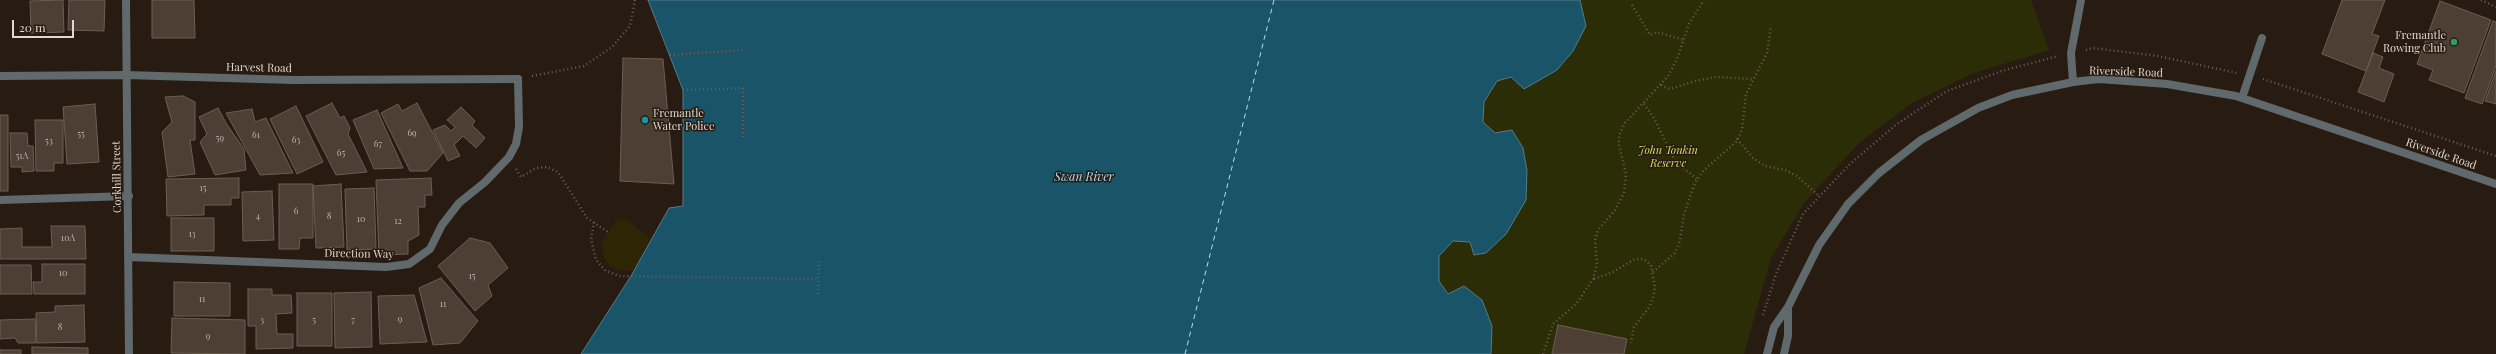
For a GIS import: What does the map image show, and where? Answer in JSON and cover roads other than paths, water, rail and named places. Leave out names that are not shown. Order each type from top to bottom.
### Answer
[{"type":"street","name":"Corkhill Street","points":[[126,0],[129,196],[129,354]]},
{"type":"street","points":[[2073,82],[2071,53],[2081,0]]},
{"type":"street","points":[[2242,98],[2248,76],[2262,38]]},
{"type":"street","name":"Harvest Road","points":[[0,76],[126,75],[293,80],[518,79]]},
{"type":"street","name":"Direction Way","points":[[129,257],[386,267],[409,264],[430,249],[442,225],[459,203],[485,182],[509,157],[516,144],[519,127],[518,79]]},
{"type":"street","name":"Riverside Road","points":[[1767,354],[1774,327],[1788,307],[1819,245],[1848,204],[1879,173],[1904,152],[1940,128],[1978,108],[2012,95],[2073,82],[2099,79],[2166,84],[2242,98],[2496,184]]},
{"type":"street","points":[[0,200],[129,196]]},
{"type":"street","name":"Riverside Road","points":[[1784,354],[1788,336],[1788,307]]},
{"type":"water","name":"Swan River","points":[[648,0],[1580,0],[1586,26],[1573,51],[1557,70],[1524,89],[1511,77],[1497,81],[1484,102],[1483,122],[1495,133],[1512,130],[1523,148],[1527,171],[1526,200],[1506,234],[1486,253],[1474,255],[1470,242],[1453,241],[1439,256],[1439,281],[1448,294],[1464,286],[1482,300],[1492,326],[1491,354],[581,354],[631,276],[669,208],[683,206],[683,90]]},
{"type":"place","name":"Fremantle Rowing Club","points":[[2454,42]]},
{"type":"place","name":"Fremantle Water Police","points":[[645,120]]},
{"type":"park label","name":"John Tonkin Reserve","points":[[1668,157]]}]
